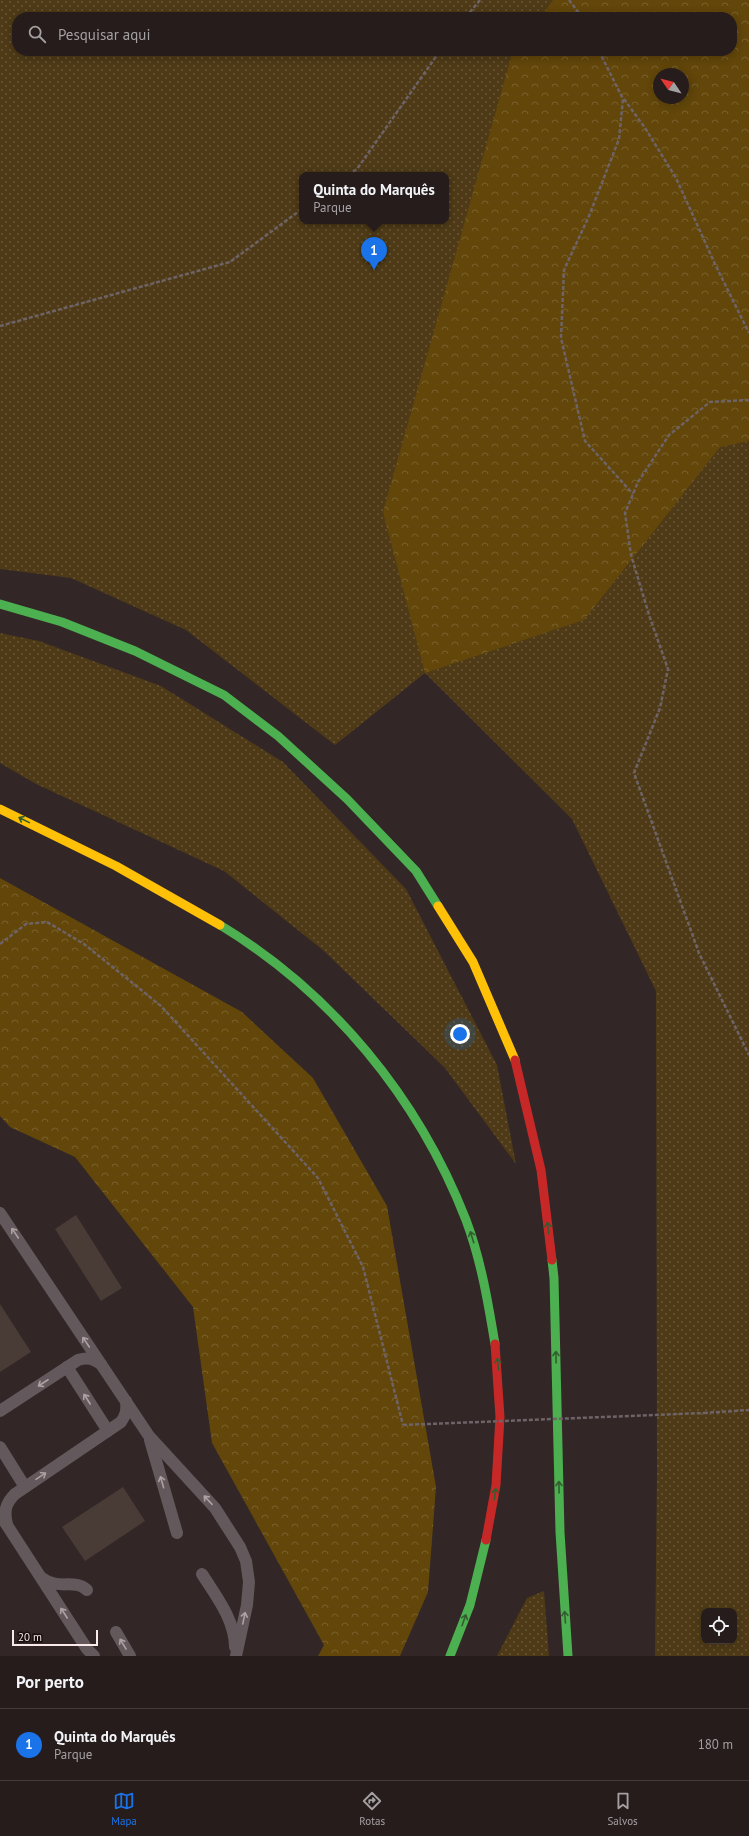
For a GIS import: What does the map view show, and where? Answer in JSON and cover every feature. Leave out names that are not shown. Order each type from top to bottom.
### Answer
[{"type":"highway","points":[[0,604],[62,622],[136,651],[224,695],[278,736],[341,793],[416,872],[473,962],[517,1066],[541,1170],[554,1278],[560,1532],[568,1656]]},
{"type":"highway","points":[[0,809],[146,882],[200,911],[251,944],[299,982],[341,1021],[382,1069],[415,1117],[445,1170],[469,1228],[485,1282],[496,1339],[501,1400],[500,1462],[491,1523],[477,1583],[458,1639],[450,1656]]},
{"type":"lane","points":[[0,1213],[149,1436],[215,1508],[240,1547],[246,1561],[250,1582],[236,1656]]},
{"type":"lane","points":[[0,1411],[78,1360],[84,1358],[92,1359],[101,1364]]},
{"type":"lane","points":[[67,1367],[108,1431]]},
{"type":"lane","points":[[7,1525],[4,1512],[8,1501],[25,1487],[121,1422],[127,1409],[126,1401]]},
{"type":"lane","points":[[149,1436],[177,1533]]},
{"type":"lane","points":[[0,1447],[25,1487]]},
{"type":"lane","points":[[0,1514],[87,1649],[94,1656]]},
{"type":"lane","points":[[202,1574],[227,1614],[235,1641],[236,1656]]},
{"type":"lane","points":[[40,1576],[51,1584],[78,1585],[83,1586],[87,1590]]},
{"type":"lane","points":[[116,1632],[130,1656]]},
{"type":"path","points":[[470,12],[480,0]]},
{"type":"path","points":[[569,0],[578,12]]},
{"type":"path","points":[[352,172],[357,168],[436,56]]},
{"type":"path","points":[[602,56],[624,99],[645,128],[676,178],[749,333]]},
{"type":"path","points":[[624,99],[619,140],[589,216],[564,270],[561,338],[585,441],[633,494]]},
{"type":"path","points":[[0,326],[230,262],[299,211]]},
{"type":"path","points":[[749,400],[710,402],[669,435],[638,482],[625,513],[631,555],[650,618],[668,669],[660,708],[634,774],[700,953],[749,1055]]},
{"type":"path","points":[[0,944],[26,924],[48,922],[84,944],[162,1006],[318,1178],[363,1267],[403,1425],[749,1410]]},
{"type":"shaded area","points":[[0,0],[749,0],[749,1656],[655,1656],[657,1470],[656,991],[572,819],[425,673],[335,745],[186,630],[71,578],[0,569]]},
{"type":"shaded area","points":[[0,633],[39,641],[161,686],[283,762],[406,889],[497,1065],[516,1164],[445,1068],[324,951],[224,871],[36,784],[0,763]]},
{"type":"shaded area","points":[[544,1591],[549,1656],[497,1656],[527,1598]]},
{"type":"green space","points":[[553,0],[749,0],[749,441],[720,447],[584,620],[425,673],[383,512],[511,56],[737,56],[737,12],[545,12]]},
{"type":"green space","points":[[0,878],[242,1012],[313,1078],[387,1206],[436,1487],[428,1592],[400,1656],[318,1656],[324,1645],[212,1443],[193,1307],[75,1157],[10,1127],[0,1116]]},
{"type":"building","points":[[76,1215],[122,1288],[101,1301],[55,1229]]},
{"type":"building","points":[[0,1304],[31,1352],[0,1372]]},
{"type":"building","points":[[123,1487],[145,1521],[85,1561],[62,1527]]},
{"type":"traffic: fast","points":[[0,604],[62,622],[135,651],[224,695],[278,736],[347,799],[416,871],[438,906]]},
{"type":"traffic: fast","points":[[220,925],[261,952],[299,982],[334,1016],[367,1052],[397,1091],[423,1132],[446,1175],[466,1220],[480,1266],[495,1344]]},
{"type":"traffic: fast","points":[[552,1260],[554,1278],[560,1532],[568,1656]]},
{"type":"traffic: fast","points":[[450,1656],[470,1605],[486,1540]]},
{"type":"traffic: slow","points":[[0,809],[116,866],[220,925]]},
{"type":"traffic: slow","points":[[438,906],[473,962],[515,1060]]},
{"type":"traffic: jam","points":[[515,1060],[541,1170],[552,1260]]},
{"type":"traffic: jam","points":[[486,1540],[496,1485],[500,1417],[495,1344]]},
{"type":"place","name":"Quinta do Marquês","points":[[374,270]]}]
